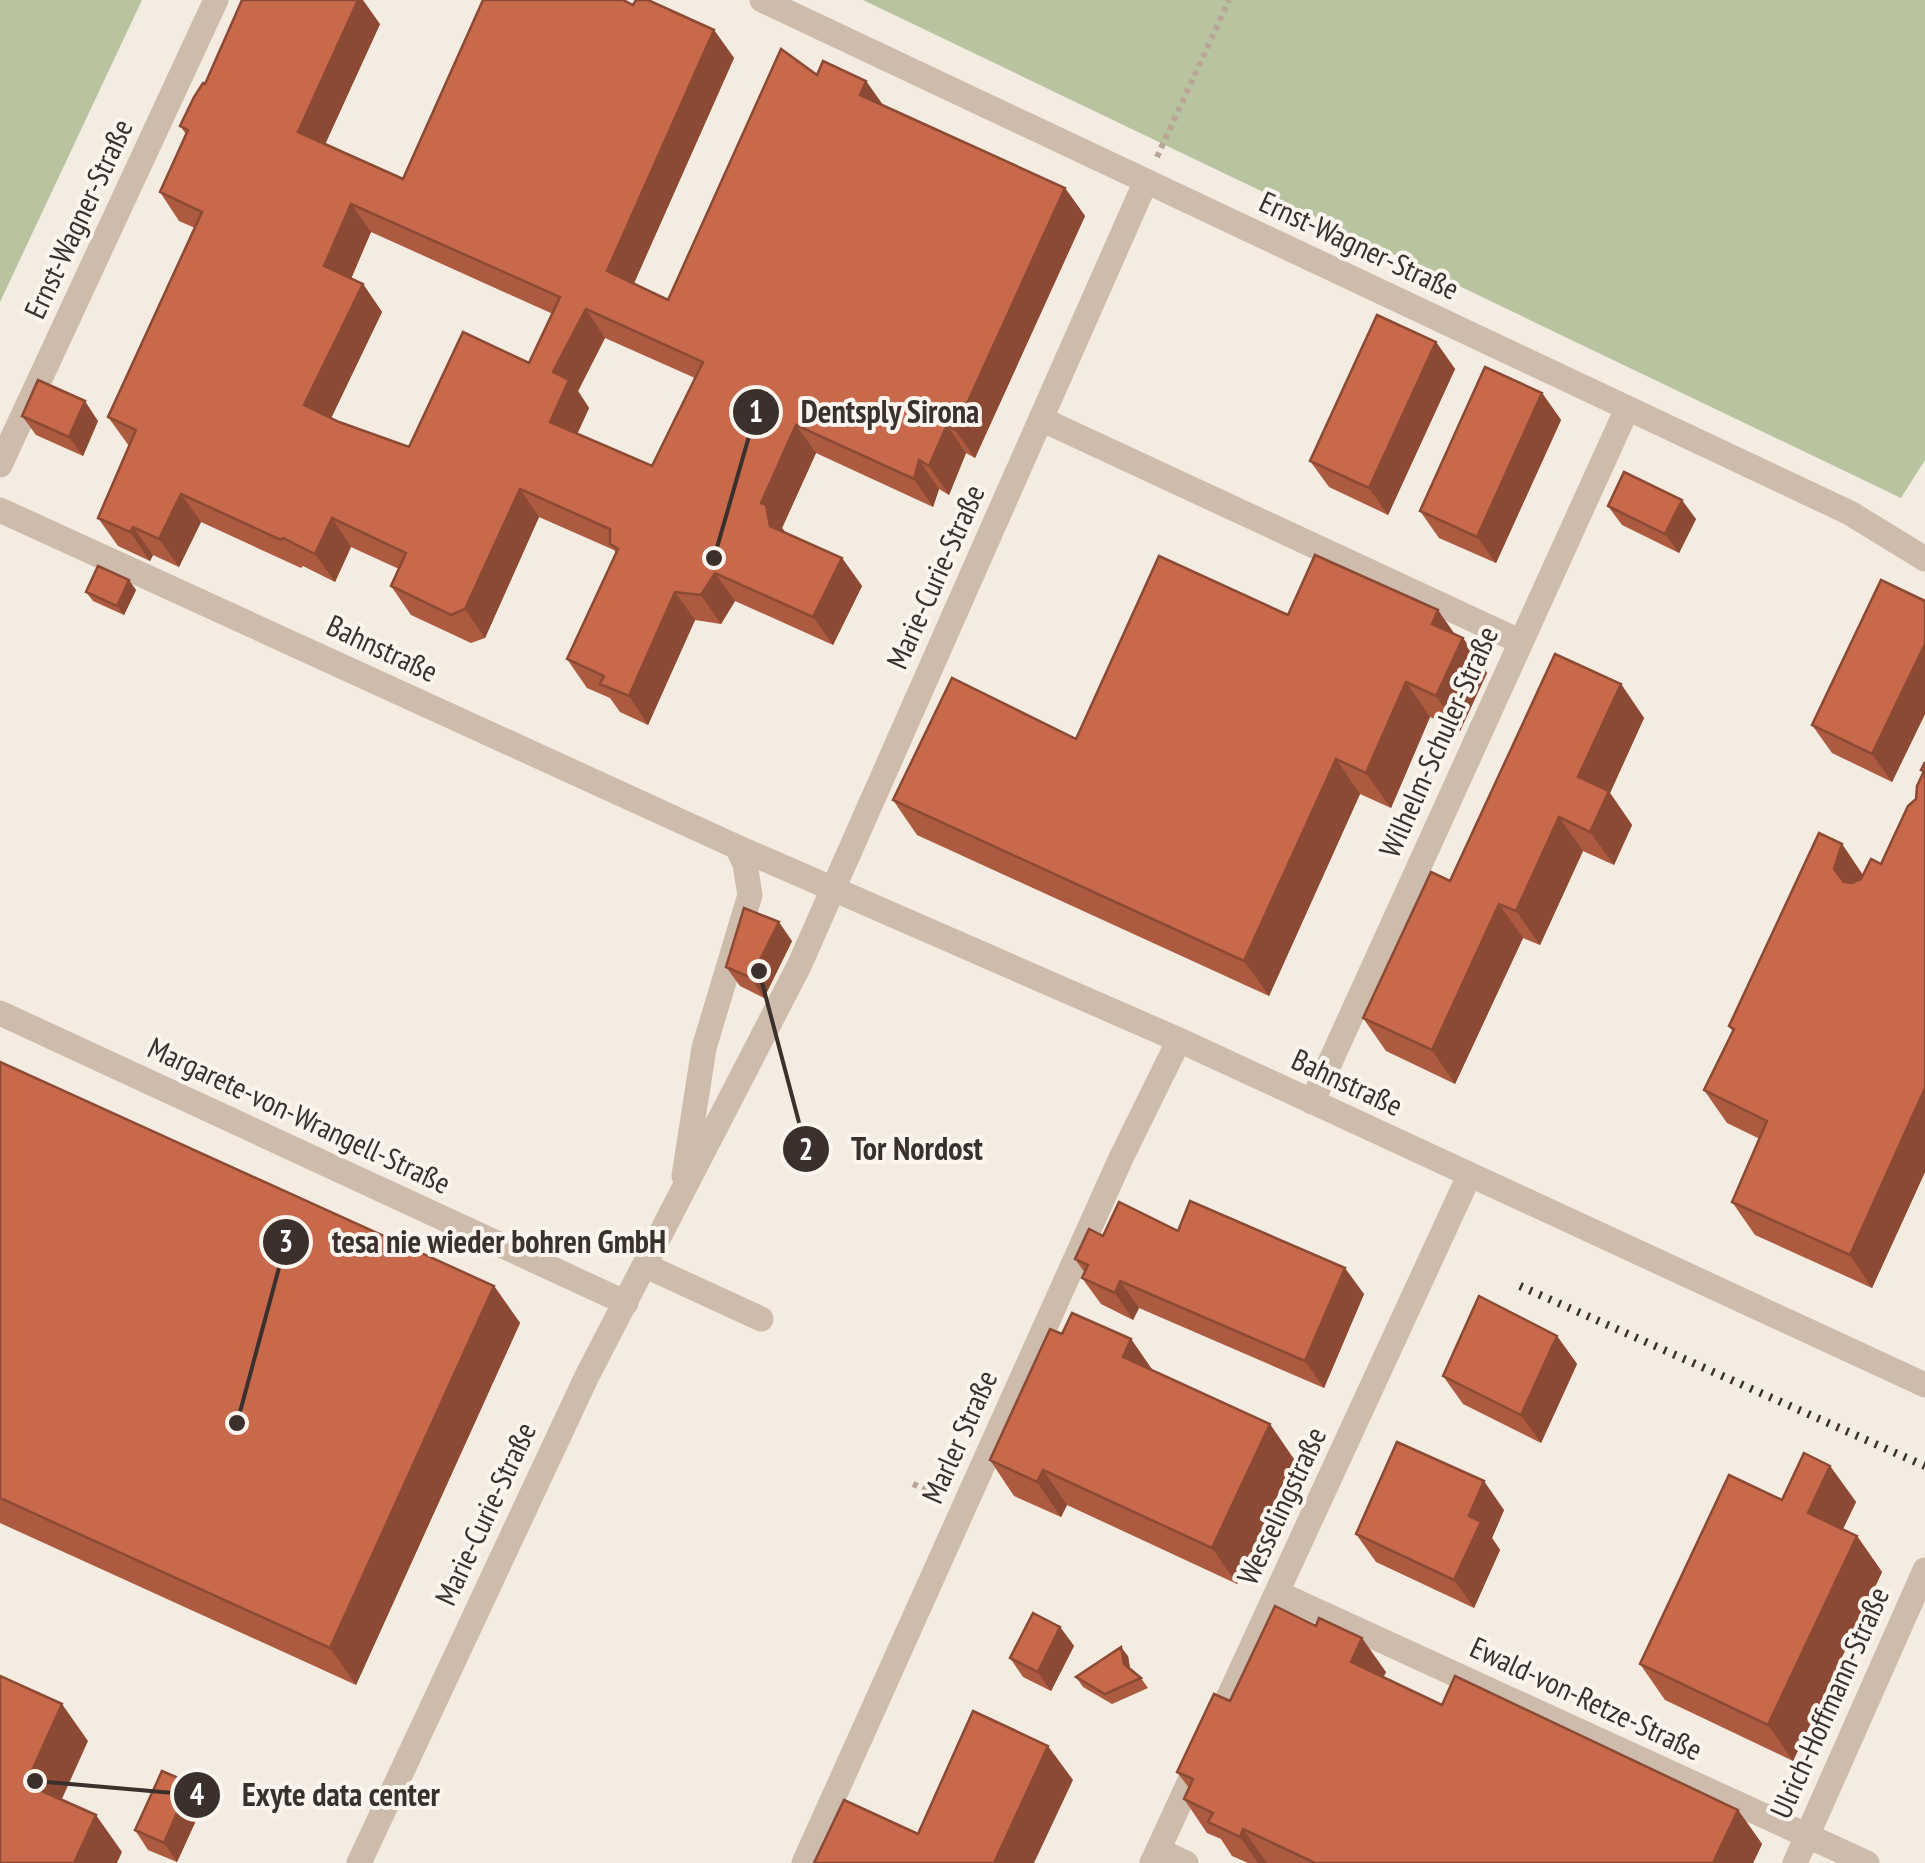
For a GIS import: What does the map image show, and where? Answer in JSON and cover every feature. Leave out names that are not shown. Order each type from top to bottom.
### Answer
[{"type":"street","name":"Ernst-Wagner-Straße","points":[[0,465],[216,0]]},
{"type":"street","name":"Ernst-Wagner-Straße","points":[[762,0],[1850,513],[1925,559]]},
{"type":"street","name":"Marie-Curie-Straße","points":[[359,1863],[587,1376],[800,966],[1146,181]]},
{"type":"street","name":"Wilhelm-Schuler-Straße","points":[[1312,1102],[1626,408]]},
{"type":"street","points":[[1041,419],[1520,642]]},
{"type":"street","name":"Bahnstraße","points":[[0,510],[737,847],[1180,1040],[1925,1385]]},
{"type":"street","points":[[681,1198],[704,1048],[750,896],[745,864],[737,847]]},
{"type":"street","name":"Margarete-von-Wrangell-Straße","points":[[0,1013],[626,1302]]},
{"type":"street","name":"Marler Straße","points":[[804,1863],[1113,1175],[1180,1040]]},
{"type":"street","name":"Wesselingstraße","points":[[1155,1857],[1469,1176]]},
{"type":"street","points":[[646,1266],[761,1319]]},
{"type":"street","name":"Ulrich-Hoffmann-Straße","points":[[1795,1863],[1925,1570]]},
{"type":"street","name":"Ewald-von-Retze-Straße","points":[[1278,1593],[1867,1863]]},
{"type":"street","points":[[1155,1857],[1186,1863]]},
{"type":"path","points":[[1146,181],[1229,0]]},
{"type":"path","points":[[914,1484],[943,1497]]},
{"type":"green space","points":[[0,0],[142,0],[0,302]]},
{"type":"green space","points":[[863,0],[1925,0],[1925,460],[1901,498]]},
{"type":"building","points":[[242,0],[358,0],[298,132],[403,179],[483,0],[623,0],[633,5],[636,0],[648,0],[714,30],[607,271],[668,300],[781,49],[817,75],[823,61],[866,81],[860,95],[1065,188],[955,430],[947,425],[929,466],[919,460],[914,479],[796,425],[761,503],[766,505],[770,526],[842,558],[813,617],[715,573],[701,595],[675,592],[629,696],[600,684],[604,676],[567,659],[618,549],[610,544],[610,529],[520,489],[465,609],[451,615],[391,586],[406,553],[332,518],[315,554],[181,494],[159,539],[98,518],[136,430],[108,417],[202,212],[160,192],[188,130],[180,126],[205,84]],"holes":[[[351,204],[560,297],[529,363],[463,332],[409,447],[304,405],[363,284],[324,266]],[[586,309],[703,362],[652,466],[550,422],[569,380],[553,372]]]},
{"type":"building","points":[[1377,315],[1436,342],[1369,488],[1310,461]]},
{"type":"building","points":[[1485,367],[1542,393],[1477,537],[1420,511]]},
{"type":"building","points":[[38,380],[85,401],[69,437],[22,416]]},
{"type":"building","points":[[1624,472],[1682,500],[1665,534],[1608,506]]},
{"type":"building","points":[[1315,555],[1438,610],[1432,624],[1463,638],[1436,696],[1406,682],[1366,773],[1336,759],[1244,961],[893,800],[952,678],[1076,739],[1159,556],[1288,615]]},
{"type":"building","points":[[98,566],[129,580],[117,606],[86,592]]},
{"type":"building","points":[[1881,580],[1925,601],[1925,644],[1872,754],[1812,725]]},
{"type":"building","points":[[1555,654],[1621,684],[1578,777],[1609,791],[1590,832],[1559,817],[1516,911],[1499,904],[1432,1050],[1363,1018],[1431,872],[1450,881]]},
{"type":"building","points":[[1925,762],[1925,1088],[1850,1255],[1732,1202],[1767,1121],[1704,1090],[1734,1029],[1729,1026],[1819,833],[1842,844],[1834,869],[1844,882],[1861,879],[1871,859],[1881,864],[1908,806],[1916,799]]},
{"type":"building","points":[[744,908],[779,922],[751,978],[726,967]]},
{"type":"building","points":[[0,1062],[494,1286],[330,1648],[0,1498]]},
{"type":"building","points":[[1190,1201],[1345,1268],[1305,1361],[1120,1281],[1115,1293],[1082,1278],[1088,1265],[1075,1259],[1089,1229],[1103,1236],[1119,1202],[1178,1231]]},
{"type":"building","points":[[1479,1296],[1557,1336],[1521,1415],[1443,1376]]},
{"type":"building","points":[[1072,1313],[1131,1339],[1123,1357],[1270,1424],[1212,1548],[1043,1470],[1037,1482],[990,1460],[1050,1329],[1062,1334]]},
{"type":"building","points":[[1397,1442],[1484,1481],[1469,1516],[1481,1522],[1454,1580],[1356,1534]]},
{"type":"building","points":[[1804,1453],[1830,1466],[1808,1513],[1857,1536],[1768,1725],[1640,1664],[1729,1475],[1782,1500]]},
{"type":"building","points":[[1275,1606],[1316,1626],[1319,1618],[1362,1638],[1351,1662],[1442,1705],[1455,1676],[1738,1810],[1713,1863],[1315,1863],[1243,1829],[1240,1837],[1208,1822],[1213,1813],[1184,1799],[1193,1779],[1177,1772],[1214,1694],[1230,1701]]},
{"type":"building","points":[[1033,1613],[1060,1627],[1038,1672],[1010,1658]]},
{"type":"building","points":[[1121,1647],[1124,1664],[1141,1678],[1105,1694],[1076,1677]]},
{"type":"building","points":[[0,1676],[62,1704],[26,1784],[96,1815],[74,1863],[0,1863]]},
{"type":"building","points":[[973,1711],[1048,1746],[994,1863],[814,1863],[844,1800],[918,1834]]},
{"type":"building","points":[[162,1771],[190,1783],[164,1843],[135,1830]]},
{"type":"railway","points":[[1520,1286],[1925,1466]]},
{"type":"place","name":"Dentsply Sirona","points":[[714,558]]},
{"type":"place","name":"Tor Nordost","points":[[759,971]]},
{"type":"place","name":"tesa nie wieder bohren GmbH","points":[[237,1423]]},
{"type":"place","name":"Exyte data center","points":[[35,1781]]}]
